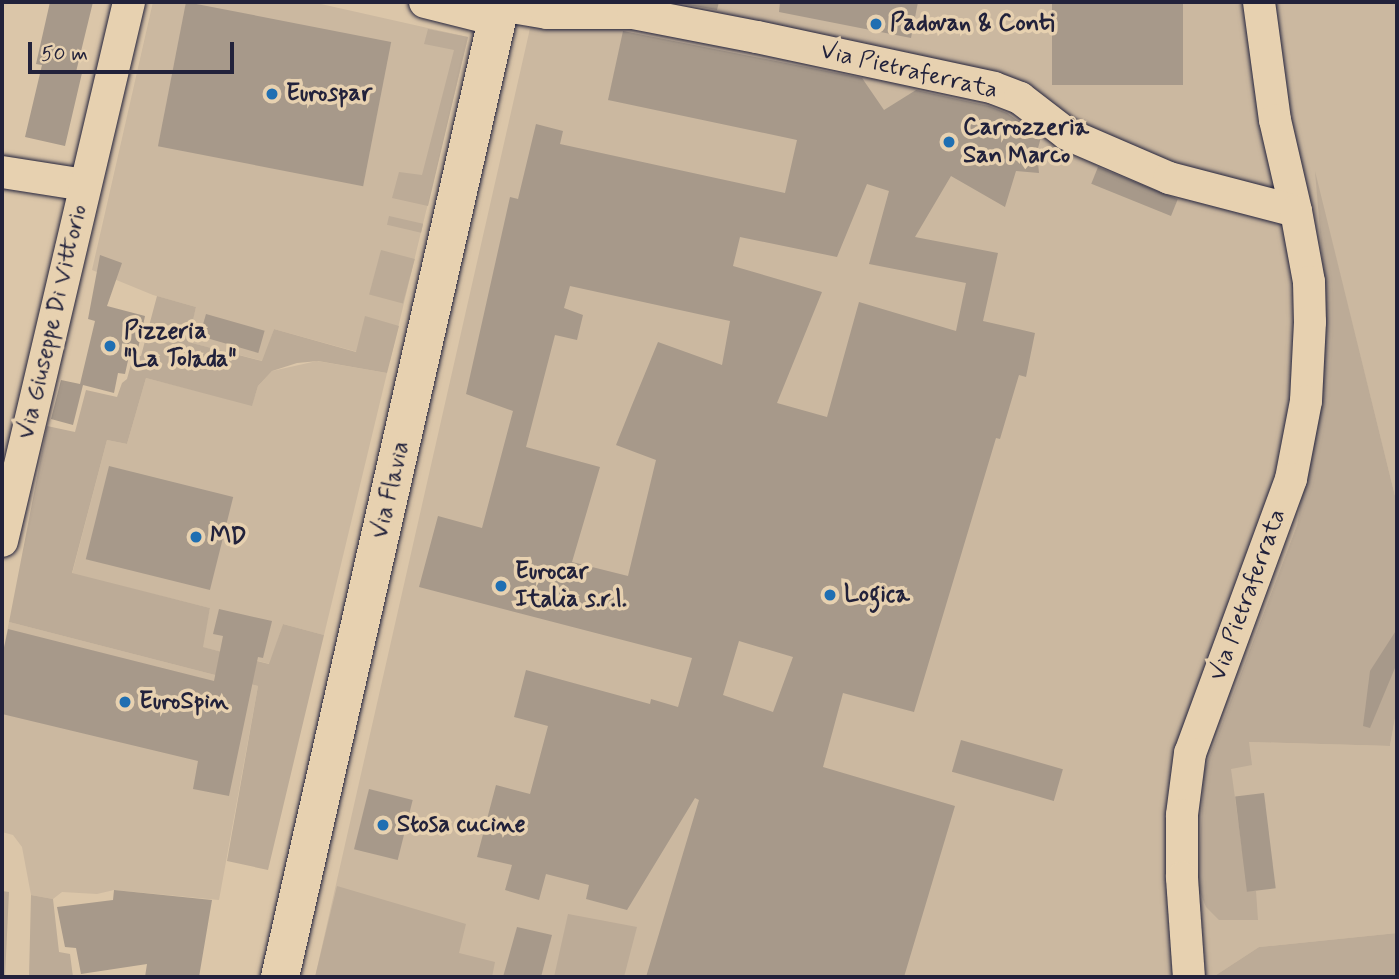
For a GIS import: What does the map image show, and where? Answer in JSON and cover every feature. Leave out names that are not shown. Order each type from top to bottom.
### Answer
[{"type":"main road","name":"Via Flavia","points":[[280,977],[499,9]]},
{"type":"street","name":"Via Giuseppe Di Vittorio","points":[[2,541],[129,2]]},
{"type":"street","name":"Via Pietraferrata","points":[[425,2],[547,13],[632,13],[993,88],[1020,98],[1067,134],[1169,178],[1296,211]]},
{"type":"street","name":"Via Pietraferrata","points":[[1189,977],[1182,878],[1182,815],[1190,753],[1291,479],[1306,401],[1309,282],[1275,120],[1259,2]]},
{"type":"street","name":"Via Giuseppe Di Vittorio","points":[[2,172],[85,185]]},
{"type":"shaded area","points":[[153,2],[312,2],[468,37],[390,361],[274,329],[263,361],[187,342],[196,307],[153,295],[92,270]]},
{"type":"shaded area","points":[[536,2],[1397,2],[1397,504],[1316,178],[1324,281],[1323,380],[1309,472],[1297,525],[1204,771],[1206,907],[1255,891],[1248,892],[1230,768],[1249,742],[1390,746],[1397,707],[1397,933],[1259,947],[1213,977],[315,977]]},
{"type":"shaded area","points":[[428,29],[468,37],[428,206],[392,198],[399,172],[422,175],[454,50],[424,44]]},
{"type":"shaded area","points":[[1315,171],[1397,504],[1397,707],[1390,746],[1249,742],[1252,765],[1231,769],[1248,891],[1256,891],[1258,920],[1219,920],[1206,907],[1198,887],[1204,771],[1297,525],[1323,380],[1324,281]]},
{"type":"shaded area","points":[[389,216],[423,224],[421,233],[387,225]]},
{"type":"shaded area","points":[[381,250],[415,259],[403,303],[369,294]]},
{"type":"shaded area","points":[[157,296],[196,307],[188,342],[262,361],[274,329],[356,352],[365,316],[399,326],[387,373],[318,361],[297,363],[272,371],[258,386],[252,406],[146,378],[127,444],[107,440],[72,573],[210,608],[203,647],[269,664],[283,624],[324,635],[268,870],[227,861],[258,686],[9,622],[47,426],[75,432],[86,390],[117,397],[122,383],[127,379],[133,357],[141,356]]},
{"type":"shaded area","name":"MD","points":[[317,361],[387,373],[324,635],[283,624],[270,664],[202,647],[210,608],[72,574],[107,440],[127,444],[146,378],[252,405],[258,386],[272,371]]},
{"type":"shaded area","name":"EuroSpin","points":[[9,622],[258,686],[219,900],[114,890],[97,894],[62,892],[53,899],[31,895],[22,847],[13,835],[2,832],[2,657]]},
{"type":"shaded area","points":[[337,886],[466,924],[459,953],[495,962],[492,977],[315,977]]},
{"type":"shaded area","points":[[2,891],[9,892],[5,977],[2,977]]},
{"type":"shaded area","points":[[31,895],[53,899],[59,952],[70,954],[73,977],[29,977]]},
{"type":"shaded area","points":[[568,914],[637,927],[624,977],[554,977]]},
{"type":"shaded area","points":[[1397,933],[1397,977],[1213,977],[1259,947]]},
{"type":"building","points":[[50,2],[93,2],[76,72],[82,73],[65,146],[25,137],[42,65],[36,64]]},
{"type":"building","name":"Eurospar","points":[[186,2],[391,42],[363,186],[158,146]]},
{"type":"building","points":[[672,2],[719,2],[717,10]]},
{"type":"building","name":"Padovan & Conti","points":[[780,2],[918,2],[911,38],[779,12]]},
{"type":"building","points":[[1052,2],[1183,2],[1183,85],[1052,85]]},
{"type":"building","points":[[623,31],[862,78],[884,110],[916,90],[989,106],[1007,113],[1041,137],[1037,152],[1039,173],[1016,171],[1005,207],[951,176],[915,237],[998,253],[983,321],[1035,333],[1026,377],[1019,375],[1000,439],[996,438],[914,712],[843,693],[823,767],[955,806],[904,977],[646,977],[699,800],[695,798],[627,910],[586,899],[589,885],[546,874],[539,900],[505,890],[512,865],[477,857],[496,785],[530,794],[548,726],[514,717],[526,670],[650,704],[651,699],[678,707],[692,658],[419,587],[438,516],[482,528],[513,411],[466,394],[510,197],[518,199],[536,124],[563,131],[560,144],[785,193],[797,140],[608,100]],"holes":[[[867,184],[889,191],[869,264],[966,283],[956,331],[859,302],[827,417],[777,403],[822,292],[733,266],[740,237],[837,257]],[[570,286],[730,321],[722,365],[658,342],[616,445],[656,460],[628,576],[572,562],[600,467],[526,447],[555,335],[577,340],[583,315],[564,308]],[[739,641],[793,657],[773,712],[723,695]]]},
{"type":"building","points":[[1098,167],[1178,199],[1171,216],[1091,184]]},
{"type":"building","points":[[100,255],[122,263],[107,306],[145,316],[138,349],[131,347],[125,374],[118,373],[114,393],[83,385],[73,425],[51,419],[61,380],[80,384],[95,321],[88,319]]},
{"type":"building","points":[[206,314],[265,331],[258,353],[200,336]]},
{"type":"building","points":[[109,466],[233,497],[210,590],[86,559]]},
{"type":"building","name":"EuroSpin","points":[[219,609],[272,621],[263,658],[258,657],[229,796],[193,789],[198,761],[2,714],[2,657],[8,629],[214,681],[223,636],[213,634]]},
{"type":"building","points":[[1397,629],[1397,663],[1370,728],[1363,726],[1370,671]]},
{"type":"building","points":[[961,740],[1063,769],[1054,801],[952,772]]},
{"type":"building","name":"Stosa cucine","points":[[369,789],[413,800],[398,860],[354,849]]},
{"type":"building","points":[[1264,793],[1276,888],[1247,892],[1235,797]]},
{"type":"building","points":[[114,890],[212,900],[199,977],[145,977],[147,964],[81,974],[76,948],[65,947],[57,907],[113,900]]},
{"type":"building","points":[[517,927],[552,935],[541,977],[503,977]]},
{"type":"place","name":"Padovan & Conti","points":[[876,24]]},
{"type":"place","name":"Eurospar","points":[[272,94]]},
{"type":"place","name":"Carrozzeria San Marco","points":[[949,142]]},
{"type":"place","name":"Pizzeria \"La Tolada\"","points":[[110,346]]},
{"type":"place","name":"MD","points":[[196,537]]},
{"type":"place","name":"Eurocar Italia s.r.l.","points":[[501,586]]},
{"type":"place","name":"Logica","points":[[830,595]]},
{"type":"place","name":"EuroSpin","points":[[125,702]]},
{"type":"place","name":"Stosa cucine","points":[[383,825]]}]
